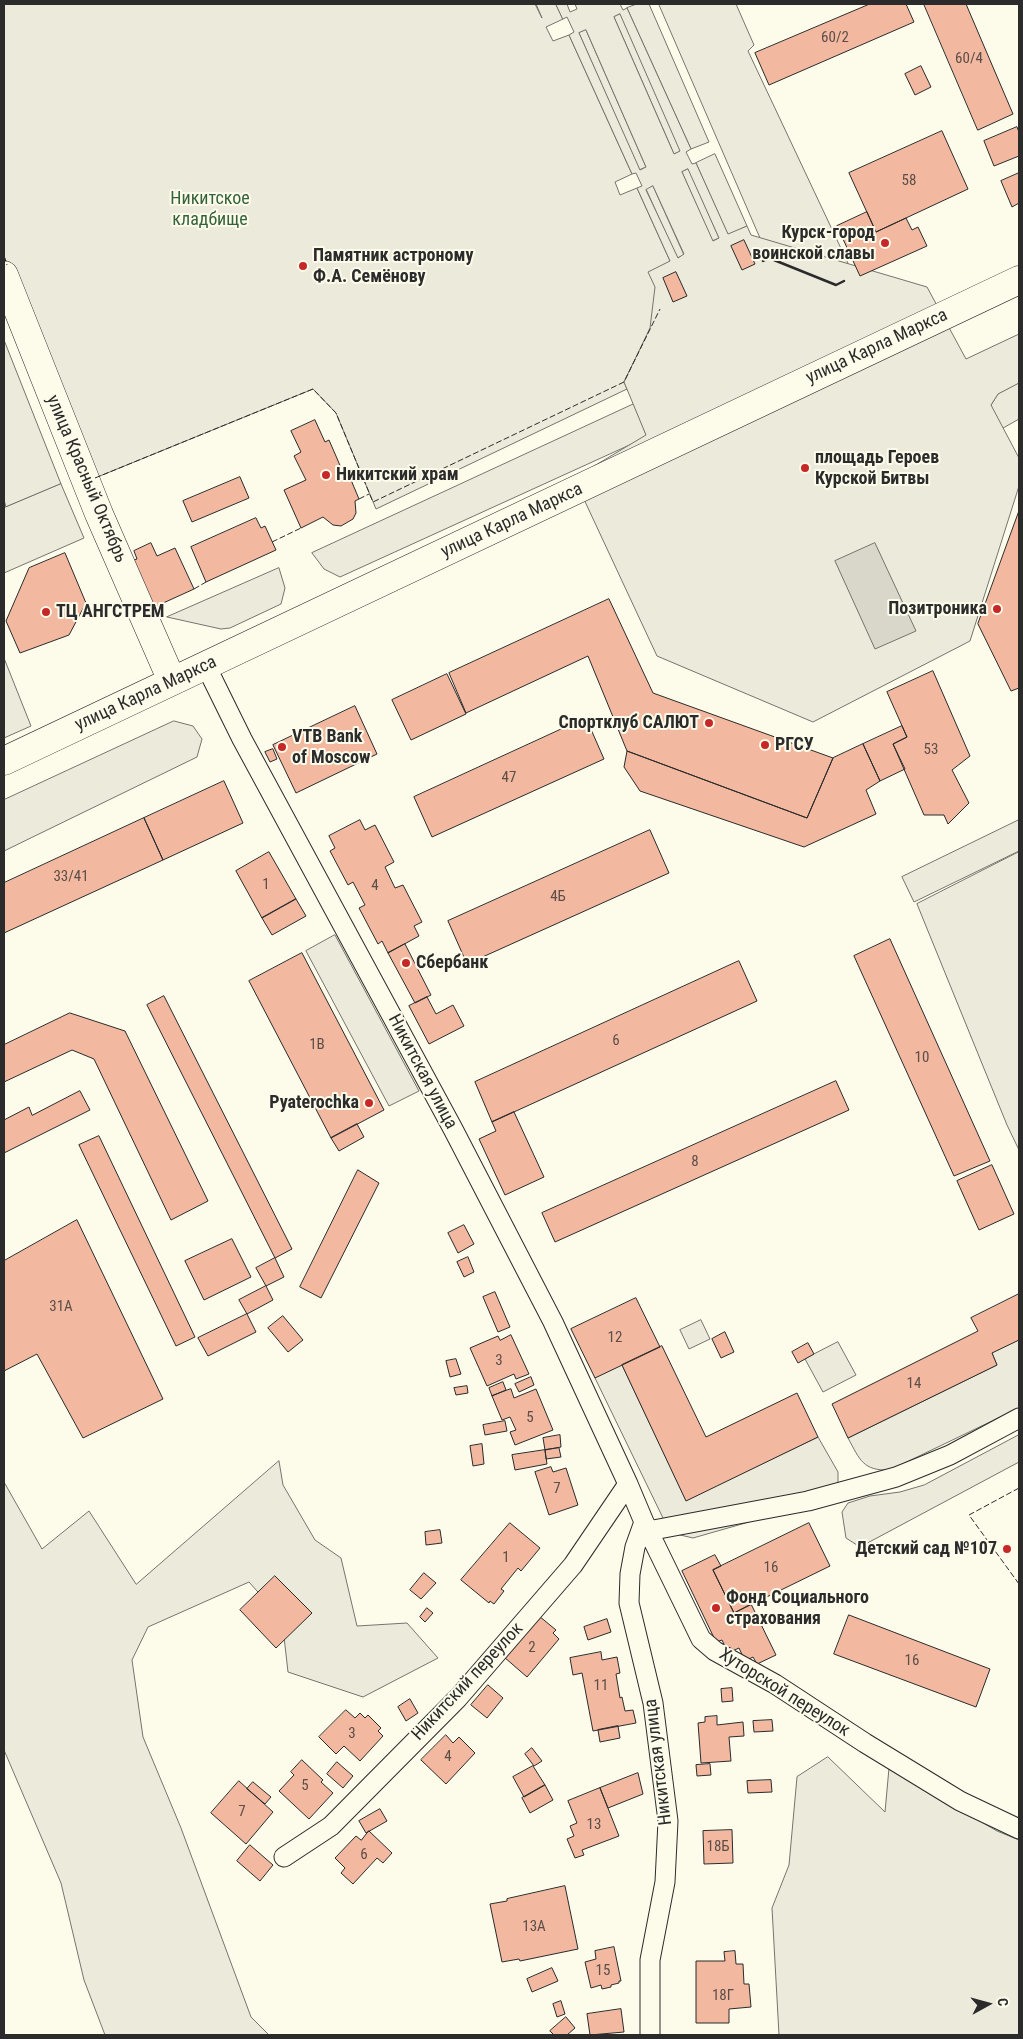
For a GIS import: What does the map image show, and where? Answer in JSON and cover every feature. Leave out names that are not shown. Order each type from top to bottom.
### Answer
[{"type":"main road","name":"улица Красный Октябрь","points":[[4,275],[99,514],[172,681]]},
{"type":"main road","name":"улица Карла Маркса","points":[[4,761],[1019,280]]},
{"type":"street","name":"Никитская улица","points":[[206,666],[242,739],[453,1129],[553,1322],[628,1484]]},
{"type":"street","points":[[646,1526],[808,1501],[896,1477],[950,1455],[1019,1418]]},
{"type":"street","name":"Хуторской переулок","points":[[628,1484],[646,1526],[701,1639],[715,1651],[775,1684],[960,1802],[1019,1829]]},
{"type":"street","name":"Никитский переулок","points":[[284,1857],[331,1826],[458,1698],[573,1565],[628,1484]]},
{"type":"street","name":"Никитская улица","points":[[646,1526],[635,1547],[630,1574],[629,1603],[653,1703],[668,1822],[665,1882],[650,1960],[650,2035]]},
{"type":"green space","name":"Никитское кладбище","points":[[4,4],[535,4],[542,18],[536,4],[556,4],[563,19],[546,27],[553,41],[569,35],[632,174],[615,182],[620,195],[637,188],[670,261],[664,306],[660,309],[624,382],[627,389],[376,509],[336,413],[313,389],[95,478],[4,256]]},
{"type":"green space","points":[[637,4],[649,4],[709,142],[691,149],[627,8]]},
{"type":"green space","points":[[659,4],[736,4],[754,45],[748,51],[854,276],[769,258]]},
{"type":"green space","points":[[621,14],[681,151],[674,154],[614,17]]},
{"type":"green space","points":[[586,30],[646,167],[639,170],[579,33]]},
{"type":"green space","points":[[715,154],[747,226],[728,235],[696,163]]},
{"type":"green space","points":[[689,169],[719,238],[712,241],[682,172]]},
{"type":"green space","points":[[653,186],[684,255],[677,258],[646,189]]},
{"type":"green space","points":[[4,340],[61,484],[6,507],[4,500]]},
{"type":"green space","points":[[1019,383],[1019,419],[996,432],[991,405],[998,394]]},
{"type":"green space","points":[[634,404],[647,437],[340,577],[324,569],[312,553]]},
{"type":"green space","points":[[279,568],[285,588],[281,604],[230,628],[221,629],[167,617]]},
{"type":"green space","points":[[4,658],[31,726],[4,738]]},
{"type":"green space","points":[[174,721],[193,726],[202,739],[197,757],[4,851],[4,800]]},
{"type":"green space","points":[[1019,852],[1019,1150],[1007,1125],[917,904]]},
{"type":"green space","points":[[1019,1340],[1019,1408],[890,1470],[874,1469],[863,1463],[859,1458],[848,1438],[997,1365],[992,1353]]},
{"type":"green space","points":[[622,1365],[686,1500],[818,1437],[838,1472],[838,1484],[826,1500],[693,1538],[676,1534],[663,1518],[595,1378]]},
{"type":"green space","points":[[1019,1435],[1019,1462],[860,1547],[846,1538],[842,1512],[848,1503],[870,1496],[900,1492],[924,1485]]},
{"type":"green space","points":[[279,1461],[283,1485],[315,1540],[341,1558],[357,1626],[407,1623],[438,1658],[363,1697],[288,1672],[282,1619],[249,1582],[148,1627],[132,1660],[143,1737],[181,1828],[251,2017],[269,2035],[105,2035],[84,1980],[61,1883],[4,1750],[4,1482],[42,1549],[89,1511],[136,1584]]},
{"type":"green space","points":[[828,1757],[885,1812],[889,1768],[997,1831],[1019,1840],[1019,2035],[779,2035],[772,1908],[789,1865],[797,1777]]},
{"type":"shaded area","name":"площадь Героев Курской Битвы","points":[[556,4],[567,4],[570,12],[577,9],[575,4],[620,4],[623,10],[627,8],[691,149],[686,152],[692,164],[696,163],[728,234],[747,226],[751,235],[927,287],[966,359],[1019,334],[1019,383],[998,394],[991,405],[1019,458],[1019,486],[970,641],[813,722],[657,656],[574,478],[646,435],[624,382],[650,328],[655,287],[648,272],[670,261],[637,188],[642,186],[636,173],[632,174],[569,35],[574,32],[567,17],[563,19]],"holes":[[[620,14],[680,151],[674,154],[614,17]],[[586,30],[646,167],[640,170],[579,33]],[[688,169],[719,238],[713,241],[682,172]],[[653,186],[684,254],[678,258],[646,190]]]},
{"type":"shaded area","points":[[61,484],[84,538],[4,573],[4,508]]},
{"type":"shaded area","points":[[875,543],[916,631],[875,649],[835,561]]},
{"type":"shaded area","points":[[1019,820],[1019,851],[914,902],[902,877]]},
{"type":"shaded area","points":[[335,935],[419,1091],[389,1106],[306,951]]},
{"type":"shaded area","points":[[701,1320],[710,1339],[689,1349],[680,1330]]},
{"type":"shaded area","points":[[838,1342],[856,1375],[823,1392],[805,1359]]},
{"type":"building","points":[[870,4],[906,4],[914,22],[769,85],[755,53]]},
{"type":"building","points":[[924,4],[966,4],[1013,114],[978,130]]},
{"type":"building","points":[[921,66],[931,87],[915,95],[905,74]]},
{"type":"building","points":[[1017,127],[1019,132],[1019,156],[994,166],[984,141]]},
{"type":"building","points":[[942,131],[968,189],[876,232],[849,173]]},
{"type":"building","points":[[1019,173],[1019,203],[1012,207],[1001,181]]},
{"type":"building","name":"Курск-город воинской славы","points":[[867,212],[876,232],[906,218],[912,230],[918,227],[927,246],[860,276],[837,226]]},
{"type":"building","points":[[744,240],[755,264],[742,270],[731,246]]},
{"type":"building","points":[[676,272],[687,296],[673,302],[663,278]]},
{"type":"building","name":"Никитский храм","points":[[315,420],[325,442],[329,440],[342,470],[346,468],[359,499],[355,501],[356,513],[353,519],[341,526],[333,525],[323,517],[301,528],[284,490],[306,480],[294,456],[301,452],[291,431]]},
{"type":"building","points":[[240,477],[249,498],[192,522],[183,501]]},
{"type":"building","points":[[1019,511],[1019,688],[1011,691],[978,624]]},
{"type":"building","points":[[256,518],[261,528],[265,526],[276,550],[206,582],[191,547]]},
{"type":"building","points":[[151,543],[157,556],[175,548],[194,589],[150,609],[129,562],[137,559],[134,551]]},
{"type":"building","name":"ТЦ АНГСТРЕМ","points":[[65,553],[86,603],[69,635],[20,653],[6,621],[29,568]]},
{"type":"building","points":[[609,599],[653,693],[833,758],[807,818],[627,751],[588,656],[466,713],[449,673]]},
{"type":"building","points":[[933,671],[970,756],[952,770],[969,803],[948,824],[944,815],[924,815],[893,744],[907,737],[887,692]]},
{"type":"building","points":[[447,674],[466,714],[411,740],[392,700]]},
{"type":"building","points":[[355,706],[377,754],[296,793],[273,745]]},
{"type":"building","points":[[586,718],[604,759],[432,837],[414,797]]},
{"type":"building","points":[[902,726],[907,737],[893,744],[905,769],[880,781],[863,744]]},
{"type":"building","points":[[863,744],[880,781],[866,790],[876,814],[804,847],[640,791],[624,767],[627,751],[807,818],[833,758]]},
{"type":"building","points":[[273,749],[277,759],[270,762],[265,752]]},
{"type":"building","points":[[224,781],[243,823],[163,860],[144,818]]},
{"type":"building","points":[[144,818],[163,860],[4,933],[4,883]]},
{"type":"building","points":[[360,820],[365,830],[375,825],[394,862],[385,867],[395,888],[403,885],[422,922],[414,926],[419,936],[388,953],[382,941],[378,944],[359,908],[365,905],[353,882],[348,885],[330,851],[335,848],[329,836]]},
{"type":"building","points":[[650,830],[669,873],[467,964],[448,921]]},
{"type":"building","points":[[269,852],[296,899],[262,918],[236,871]]},
{"type":"building","points":[[296,899],[306,916],[272,935],[262,918]]},
{"type":"building","points":[[890,939],[990,1161],[954,1176],[854,956]]},
{"type":"building","points":[[405,944],[431,995],[415,1003],[388,953]]},
{"type":"building","points":[[302,953],[384,1110],[331,1138],[249,981]]},
{"type":"building","points":[[739,961],[757,1001],[492,1122],[475,1082]]},
{"type":"building","points":[[164,996],[292,1249],[275,1258],[147,1005]]},
{"type":"building","points":[[427,997],[436,1014],[453,1005],[464,1026],[429,1044],[409,1006]]},
{"type":"building","points":[[70,1013],[125,1031],[208,1201],[171,1220],[94,1059],[72,1050],[4,1082],[4,1045]]},
{"type":"building","points":[[836,1081],[849,1110],[555,1242],[542,1213]]},
{"type":"building","points":[[80,1091],[90,1110],[4,1153],[4,1120],[29,1107],[32,1115]]},
{"type":"building","points":[[514,1112],[544,1177],[505,1195],[479,1139],[496,1131],[492,1122]]},
{"type":"building","points":[[357,1124],[364,1137],[339,1151],[331,1138]]},
{"type":"building","points":[[99,1136],[195,1337],[176,1346],[79,1145]]},
{"type":"building","points":[[992,1165],[1014,1214],[979,1230],[957,1181]]},
{"type":"building","points":[[358,1170],[379,1183],[321,1298],[300,1287]]},
{"type":"building","points":[[77,1220],[163,1399],[83,1438],[37,1354],[4,1371],[4,1261]]},
{"type":"building","points":[[464,1225],[474,1244],[458,1253],[448,1233]]},
{"type":"building","points":[[232,1239],[251,1277],[204,1300],[185,1261]]},
{"type":"building","points":[[468,1257],[474,1272],[464,1277],[457,1262]]},
{"type":"building","points":[[275,1258],[284,1277],[266,1286],[256,1268]]},
{"type":"building","points":[[266,1286],[273,1300],[247,1314],[239,1300]]},
{"type":"building","points":[[495,1292],[510,1327],[498,1332],[483,1297]]},
{"type":"building","points":[[1019,1294],[1019,1340],[992,1353],[997,1365],[848,1438],[832,1404],[978,1331],[971,1318]]},
{"type":"building","points":[[636,1298],[660,1347],[595,1378],[571,1329]]},
{"type":"building","points":[[247,1314],[256,1332],[208,1356],[198,1338]]},
{"type":"building","points":[[283,1316],[303,1340],[288,1352],[268,1328]]},
{"type":"building","points":[[725,1332],[734,1352],[721,1358],[712,1339]]},
{"type":"building","points":[[511,1335],[529,1374],[516,1379],[514,1374],[487,1386],[470,1348],[498,1336],[500,1340]]},
{"type":"building","points":[[808,1343],[814,1354],[798,1363],[792,1352]]},
{"type":"building","points":[[662,1346],[706,1437],[797,1393],[818,1437],[686,1501],[622,1365]]},
{"type":"building","points":[[456,1359],[461,1374],[450,1377],[446,1361]]},
{"type":"building","points":[[531,1377],[534,1385],[519,1392],[515,1384]]},
{"type":"building","points":[[503,1382],[506,1390],[492,1396],[489,1388]]},
{"type":"building","points":[[467,1386],[468,1393],[456,1395],[454,1388]]},
{"type":"building","points":[[511,1389],[514,1398],[536,1389],[553,1430],[515,1445],[510,1432],[516,1430],[510,1417],[502,1420],[492,1396]]},
{"type":"building","points":[[505,1421],[507,1431],[485,1435],[483,1425]]},
{"type":"building","points":[[560,1435],[561,1447],[545,1450],[543,1438]]},
{"type":"building","points":[[482,1444],[484,1464],[473,1466],[470,1446]]},
{"type":"building","points":[[559,1448],[561,1457],[546,1459],[545,1450]]},
{"type":"building","points":[[545,1450],[547,1464],[515,1470],[512,1455]]},
{"type":"building","points":[[551,1467],[553,1472],[566,1468],[578,1505],[549,1515],[535,1472]]},
{"type":"building","points":[[510,1523],[540,1548],[521,1571],[518,1568],[501,1589],[504,1591],[494,1604],[490,1601],[489,1603],[461,1580]]},
{"type":"building","points":[[809,1523],[830,1566],[734,1613],[713,1570]]},
{"type":"building","points":[[440,1530],[442,1543],[426,1545],[425,1532]]},
{"type":"building","name":"Фонд Социального страхования","points":[[715,1555],[721,1566],[713,1570],[734,1613],[751,1604],[776,1655],[757,1664],[753,1657],[745,1661],[739,1648],[728,1653],[722,1640],[716,1642],[682,1571]]},
{"type":"building","points":[[424,1573],[436,1583],[421,1599],[410,1590]]},
{"type":"building","points":[[275,1576],[312,1613],[276,1648],[240,1610]]},
{"type":"building","points":[[427,1608],[433,1613],[425,1622],[420,1617]]},
{"type":"building","points":[[849,1615],[990,1669],[976,1707],[834,1654]]},
{"type":"building","points":[[539,1616],[556,1630],[553,1633],[559,1639],[527,1677],[504,1657]]},
{"type":"building","points":[[607,1619],[611,1632],[588,1640],[584,1627]]},
{"type":"building","points":[[601,1652],[602,1660],[617,1657],[620,1673],[616,1674],[620,1698],[622,1697],[625,1711],[633,1710],[636,1723],[593,1731],[582,1673],[573,1675],[570,1658]]},
{"type":"building","points":[[488,1685],[503,1698],[487,1718],[471,1705]]},
{"type":"building","points":[[732,1688],[733,1701],[722,1702],[721,1689]]},
{"type":"building","points":[[410,1699],[418,1713],[406,1721],[398,1707]]},
{"type":"building","points":[[346,1710],[355,1718],[360,1713],[365,1718],[368,1715],[381,1728],[378,1731],[383,1736],[360,1761],[344,1746],[336,1754],[319,1737]]},
{"type":"building","points":[[717,1716],[717,1725],[743,1722],[744,1736],[729,1737],[731,1761],[701,1763],[698,1723],[705,1722],[705,1717]]},
{"type":"building","points":[[772,1720],[773,1731],[754,1732],[753,1721]]},
{"type":"building","points":[[618,1726],[620,1738],[600,1742],[598,1730]]},
{"type":"building","points":[[446,1735],[453,1743],[459,1737],[475,1753],[446,1784],[421,1760]]},
{"type":"building","points":[[532,1748],[542,1761],[534,1766],[525,1754]]},
{"type":"building","points":[[302,1760],[323,1780],[321,1782],[333,1793],[309,1819],[279,1791],[294,1775],[291,1772]]},
{"type":"building","points":[[337,1762],[353,1776],[343,1788],[327,1774]]},
{"type":"building","points":[[710,1764],[711,1775],[697,1776],[696,1765]]},
{"type":"building","points":[[533,1766],[545,1785],[524,1797],[513,1777]]},
{"type":"building","points":[[638,1773],[643,1794],[608,1808],[600,1788]]},
{"type":"building","points":[[771,1780],[772,1792],[748,1793],[747,1781]]},
{"type":"building","points":[[239,1781],[273,1812],[246,1844],[211,1813]]},
{"type":"building","points":[[253,1782],[271,1797],[265,1804],[247,1789]]},
{"type":"building","points":[[545,1785],[553,1800],[530,1813],[522,1798]]},
{"type":"building","points":[[600,1788],[619,1836],[582,1850],[584,1855],[575,1858],[567,1839],[574,1836],[570,1826],[577,1823],[568,1801]]},
{"type":"building","points":[[380,1809],[387,1821],[366,1833],[359,1821]]},
{"type":"building","points":[[732,1830],[733,1863],[704,1864],[703,1831]]},
{"type":"building","points":[[369,1831],[392,1853],[383,1863],[377,1858],[353,1884],[341,1873],[345,1868],[335,1858],[356,1836],[361,1840]]},
{"type":"building","points":[[250,1845],[273,1865],[260,1881],[237,1861]]},
{"type":"building","points":[[565,1886],[578,1949],[520,1961],[519,1959],[502,1962],[490,1904]]},
{"type":"building","points":[[614,1947],[621,1981],[611,1985],[611,1987],[602,1989],[601,1985],[591,1988],[585,1962],[596,1959],[595,1951]]},
{"type":"building","points":[[735,1951],[736,1964],[743,1964],[744,1984],[749,1984],[751,2007],[729,2009],[729,2023],[696,2023],[696,1961],[725,1961],[724,1952]]},
{"type":"building","points":[[552,1968],[558,1981],[532,1992],[527,1979]]},
{"type":"building","points":[[561,2001],[565,2014],[557,2017],[553,2004]]},
{"type":"building","points":[[621,2009],[624,2032],[590,2035],[587,2014]]},
{"type":"building","points":[[566,2017],[575,2028],[567,2035],[554,2035],[550,2031]]},
{"type":"fence","points":[[4,256],[7,265]]},
{"type":"fence","points":[[95,478],[313,389],[336,413],[373,502],[624,382],[660,309]]},
{"type":"fence","points":[[359,499],[369,494]]},
{"type":"fence","points":[[272,542],[301,528]]},
{"type":"fence","points":[[194,589],[206,582]]},
{"type":"fence","points":[[1019,1488],[969,1515],[1019,1584]]},
{"type":"wall","points":[[763,261],[769,258],[836,285],[844,281]]},
{"type":"place","name":"Курск-город воинской славы","points":[[885,243]]},
{"type":"place","name":"Памятник астроному Ф.А. Семёнову","points":[[303,266]]},
{"type":"place","name":"площадь Героев Курской Битвы","points":[[805,468]]},
{"type":"place","name":"Никитский храм","points":[[326,475]]},
{"type":"place","name":"Позитроника","points":[[997,609]]},
{"type":"place","name":"ТЦ АНГСТРЕМ","points":[[46,612]]},
{"type":"place","name":"Спортклуб САЛЮТ","points":[[709,723]]},
{"type":"place","name":"РГСУ","points":[[765,745]]},
{"type":"place","name":"VTB Bank of Moscow","points":[[282,747]]},
{"type":"place","name":"Сбербанк","points":[[406,963]]},
{"type":"place","name":"Pyaterochka","points":[[369,1103]]},
{"type":"place","name":"Детский сад №107","points":[[1007,1549]]},
{"type":"place","name":"Фонд Социального страхования","points":[[716,1608]]}]
